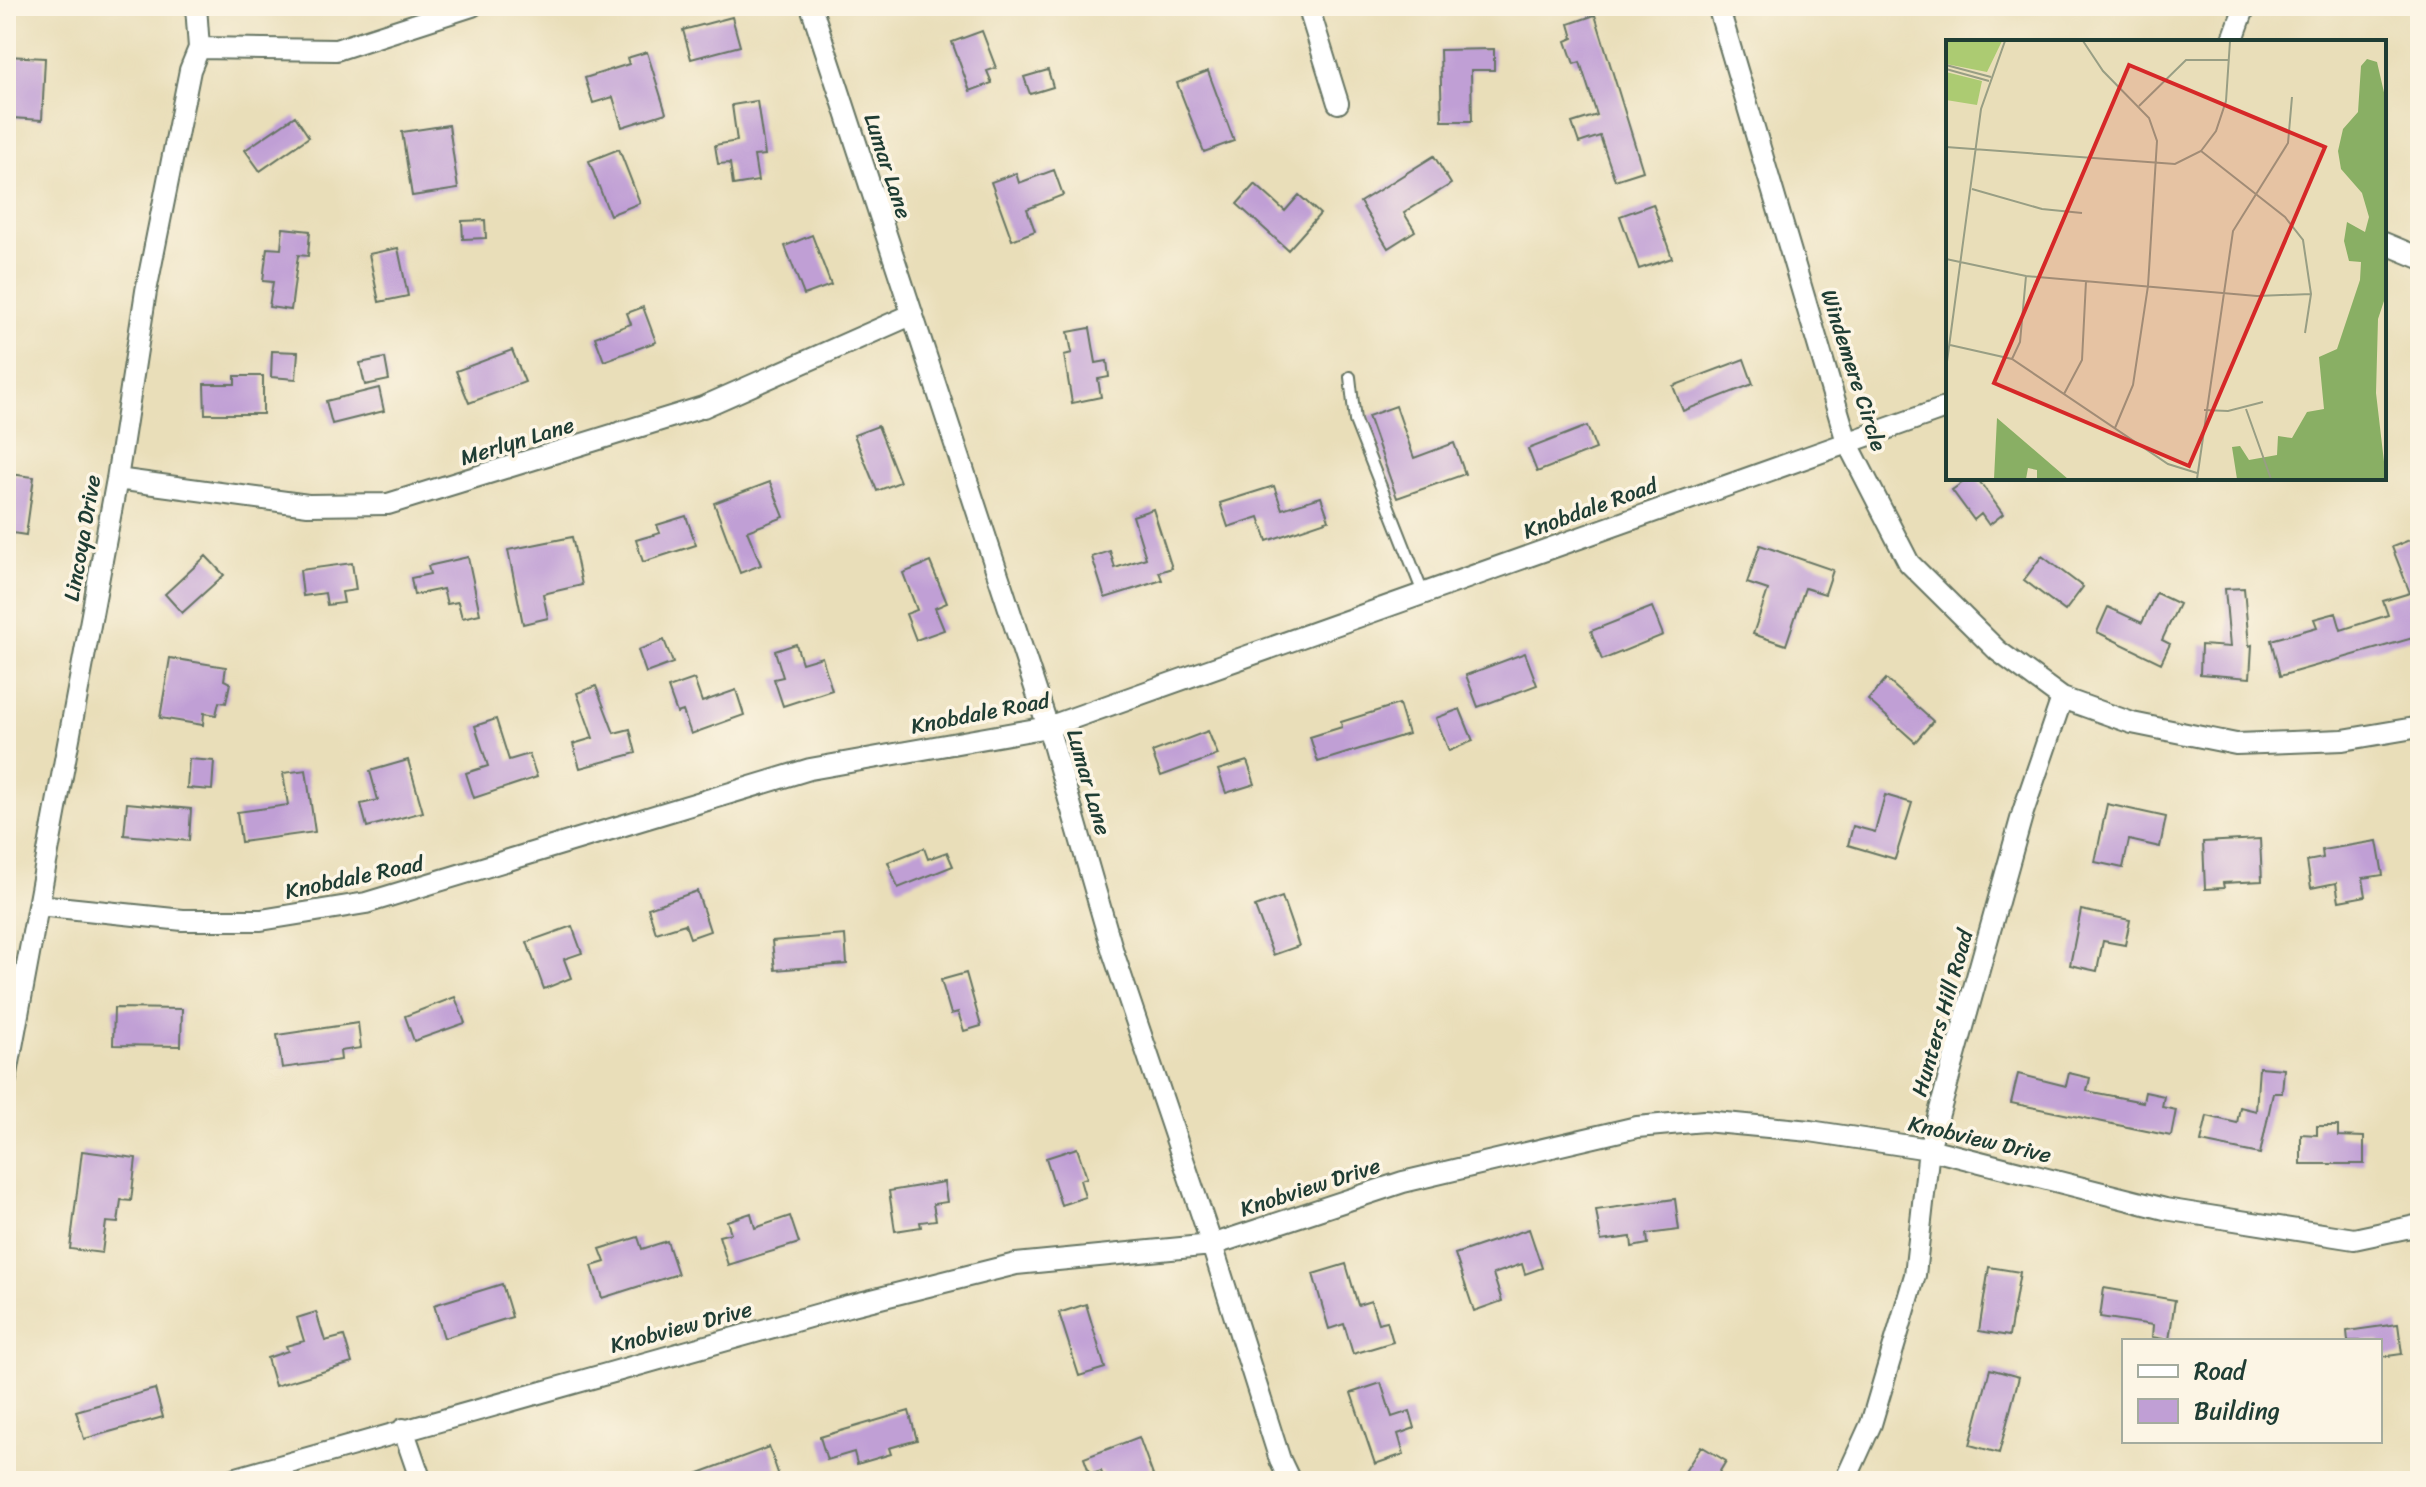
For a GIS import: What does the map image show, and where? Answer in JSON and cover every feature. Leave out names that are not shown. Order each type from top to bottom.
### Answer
[{"type":"street","name":"Lincoya Drive","points":[[6,1079],[117,479],[149,276],[190,70],[199,48],[196,6]]},
{"type":"street","points":[[199,48],[336,50],[472,6]]},
{"type":"street","name":"Lumar Lane","points":[[811,6],[1048,727],[1113,952],[1212,1245],[1280,1460],[1290,1481]]},
{"type":"street","points":[[1308,6],[1338,103]]},
{"type":"street","name":"Windemere Circle","points":[[1718,6],[1847,442],[1909,563],[1998,651],[2062,698],[2132,723],[2236,744],[2343,740],[2420,727]]},
{"type":"street","points":[[2233,40],[2245,6]]},
{"type":"street","points":[[2386,244],[2420,258]]},
{"type":"street","name":"Merlyn Lane","points":[[117,479],[308,505],[388,504],[703,407],[911,315]]},
{"type":"street","name":"Knobdale Road","points":[[38,905],[183,920],[261,920],[366,903],[810,769],[1048,727],[1946,408]]},
{"type":"street","name":"Hunters Hill Road","points":[[1845,1481],[1871,1424],[1915,1275],[1929,1149],[2023,812],[2062,698]]},
{"type":"street","name":"Knobview Drive","points":[[226,1481],[848,1306],[1016,1264],[1212,1245],[1403,1182],[1637,1127],[1704,1121],[1810,1131],[1929,1149],[2165,1209],[2354,1239],[2420,1225]]},
{"type":"street","points":[[403,1429],[421,1481]]},
{"type":"lane","points":[[1350,377],[1355,421],[1423,593]]},
{"type":"building","points":[[1595,15],[1643,171],[1615,180],[1600,136],[1579,143],[1572,123],[1597,115],[1580,62],[1574,64],[1566,41],[1573,38],[1569,24]]},
{"type":"building","points":[[732,17],[740,46],[691,59],[683,30]]},
{"type":"building","points":[[982,31],[996,68],[987,71],[992,83],[970,91],[952,42]]},
{"type":"building","points":[[1494,49],[1494,70],[1471,70],[1472,121],[1442,121],[1440,50]]},
{"type":"building","points":[[647,52],[666,113],[622,127],[613,97],[593,103],[585,78],[629,64],[627,58]]},
{"type":"building","points":[[6,56],[45,58],[42,120],[12,118],[13,96],[6,96]]},
{"type":"building","points":[[1048,70],[1053,87],[1030,94],[1024,77]]},
{"type":"building","points":[[1208,71],[1234,141],[1204,152],[1177,83]]},
{"type":"building","points":[[757,101],[765,155],[754,156],[758,181],[733,185],[730,163],[718,164],[715,145],[737,141],[732,105]]},
{"type":"building","points":[[295,116],[309,137],[260,171],[245,150]]},
{"type":"building","points":[[449,125],[458,189],[412,196],[402,132]]},
{"type":"building","points":[[619,149],[640,203],[610,215],[589,161]]},
{"type":"building","points":[[1434,156],[1451,184],[1404,213],[1415,231],[1388,248],[1360,202]]},
{"type":"building","points":[[1054,170],[1063,195],[1027,209],[1035,231],[1012,240],[991,182],[1016,173],[1019,183]]},
{"type":"building","points":[[1255,184],[1285,211],[1299,195],[1320,214],[1288,250],[1237,204]]},
{"type":"building","points":[[1653,204],[1672,258],[1639,269],[1620,216]]},
{"type":"building","points":[[485,220],[486,238],[463,239],[462,221]]},
{"type":"building","points":[[283,228],[310,231],[308,256],[298,255],[291,310],[269,307],[273,282],[263,281],[267,248],[281,249]]},
{"type":"building","points":[[812,235],[831,285],[804,295],[785,246]]},
{"type":"building","points":[[398,248],[408,296],[379,302],[369,254]]},
{"type":"building","points":[[643,307],[656,342],[604,361],[595,337],[631,324],[627,313]]},
{"type":"building","points":[[1090,328],[1096,363],[1107,361],[1109,377],[1098,379],[1101,397],[1072,403],[1064,355],[1072,353],[1068,332]]},
{"type":"building","points":[[512,350],[525,382],[469,403],[456,371]]},
{"type":"building","points":[[272,351],[298,352],[296,379],[271,377]]},
{"type":"building","points":[[385,358],[389,380],[365,385],[360,363]]},
{"type":"building","points":[[1744,359],[1753,384],[1683,411],[1673,386]]},
{"type":"building","points":[[235,376],[263,376],[263,414],[205,414],[204,384],[235,384]]},
{"type":"building","points":[[379,388],[384,411],[332,424],[326,401]]},
{"type":"building","points":[[1396,406],[1414,458],[1454,443],[1465,474],[1397,498],[1368,416]]},
{"type":"building","points":[[878,426],[900,482],[877,491],[854,435]]},
{"type":"building","points":[[1587,426],[1596,449],[1537,472],[1528,449]]},
{"type":"building","points":[[10,474],[34,477],[26,535],[6,532]]},
{"type":"building","points":[[1966,480],[1978,480],[2003,514],[1989,525],[1981,514],[1974,520],[1952,490]]},
{"type":"building","points":[[770,482],[784,517],[747,531],[761,565],[740,573],[714,503]]},
{"type":"building","points":[[1274,486],[1282,509],[1321,497],[1329,520],[1267,541],[1259,517],[1228,527],[1220,503]]},
{"type":"building","points":[[1153,509],[1172,568],[1159,572],[1162,580],[1105,598],[1092,557],[1110,551],[1115,568],[1146,558],[1133,516]]},
{"type":"building","points":[[686,516],[696,545],[643,562],[636,540],[660,533],[657,525]]},
{"type":"building","points":[[572,537],[582,585],[543,594],[548,618],[523,624],[508,550]]},
{"type":"building","points":[[2412,539],[2420,559],[2420,636],[2280,676],[2271,640],[2317,627],[2314,619],[2336,613],[2341,630],[2388,615],[2383,601],[2410,593],[2392,547]]},
{"type":"building","points":[[1760,545],[1833,570],[1825,594],[1805,588],[1786,645],[1753,634],[1768,590],[1747,583]]},
{"type":"building","points":[[206,556],[224,575],[182,613],[165,594]]},
{"type":"building","points":[[2042,556],[2083,587],[2065,611],[2024,580]]},
{"type":"building","points":[[468,557],[480,614],[462,618],[458,602],[447,604],[443,589],[414,595],[411,578],[430,574],[428,566]]},
{"type":"building","points":[[930,562],[947,603],[935,608],[944,630],[916,640],[906,614],[917,610],[903,573]]},
{"type":"building","points":[[352,563],[356,590],[342,592],[344,603],[327,605],[325,593],[303,596],[300,570]]},
{"type":"building","points":[[2244,588],[2249,646],[2252,645],[2250,678],[2200,674],[2201,645],[2230,647],[2225,589]]},
{"type":"building","points":[[2156,593],[2179,604],[2162,640],[2170,644],[2161,663],[2097,632],[2108,607],[2142,623]]},
{"type":"building","points":[[1652,607],[1663,635],[1602,660],[1591,631]]},
{"type":"building","points":[[664,640],[673,663],[646,673],[638,650]]},
{"type":"building","points":[[796,644],[802,663],[822,657],[832,690],[783,706],[774,679],[783,677],[775,651]]},
{"type":"building","points":[[1525,653],[1537,685],[1478,707],[1466,675]]},
{"type":"building","points":[[170,658],[226,667],[224,680],[230,683],[226,703],[219,702],[216,715],[204,713],[203,725],[160,718]]},
{"type":"building","points":[[694,679],[702,702],[736,690],[744,715],[691,734],[683,711],[677,713],[668,688]]},
{"type":"building","points":[[1886,679],[1933,721],[1915,742],[1868,700]]},
{"type":"building","points":[[596,686],[614,733],[630,729],[636,753],[580,768],[573,744],[593,738],[577,693]]},
{"type":"building","points":[[1399,704],[1408,734],[1318,762],[1310,737],[1342,727],[1341,722]]},
{"type":"building","points":[[1460,709],[1473,741],[1449,751],[1436,718]]},
{"type":"building","points":[[496,719],[509,760],[529,754],[537,777],[474,798],[466,773],[488,766],[475,726]]},
{"type":"building","points":[[1208,731],[1218,755],[1161,776],[1152,752]]},
{"type":"building","points":[[189,759],[214,761],[212,790],[187,788]]},
{"type":"building","points":[[408,760],[423,812],[367,827],[361,804],[378,800],[370,771]]},
{"type":"building","points":[[1247,761],[1255,784],[1226,793],[1218,770]]},
{"type":"building","points":[[306,770],[315,832],[241,842],[237,812],[288,805],[283,773]]},
{"type":"building","points":[[1885,795],[1912,803],[1895,859],[1848,845],[1853,826],[1875,832]]},
{"type":"building","points":[[127,803],[191,809],[189,841],[124,835]]},
{"type":"building","points":[[2107,804],[2166,817],[2160,847],[2129,840],[2123,868],[2095,862]]},
{"type":"building","points":[[2260,839],[2262,881],[2223,883],[2224,888],[2205,889],[2203,842]]},
{"type":"building","points":[[2377,841],[2383,875],[2363,878],[2366,896],[2339,901],[2336,883],[2311,888],[2307,861],[2323,858],[2322,850]]},
{"type":"building","points":[[924,848],[928,859],[947,852],[953,866],[898,888],[888,862]]},
{"type":"building","points":[[697,891],[710,931],[690,938],[685,924],[656,933],[648,908]]},
{"type":"building","points":[[1282,897],[1299,946],[1273,955],[1255,907]]},
{"type":"building","points":[[2081,910],[2130,920],[2125,945],[2103,941],[2097,971],[2070,965]]},
{"type":"building","points":[[572,926],[582,953],[564,959],[571,978],[544,989],[527,942]]},
{"type":"building","points":[[845,935],[847,964],[775,970],[772,941]]},
{"type":"building","points":[[966,973],[981,1026],[964,1031],[958,1012],[951,1014],[941,980]]},
{"type":"building","points":[[455,997],[465,1023],[414,1041],[405,1016]]},
{"type":"building","points":[[114,1008],[182,1009],[181,1046],[113,1045]]},
{"type":"building","points":[[358,1023],[361,1048],[340,1051],[341,1060],[282,1068],[277,1035]]},
{"type":"building","points":[[2259,1067],[2284,1069],[2282,1093],[2273,1093],[2260,1154],[2201,1142],[2207,1116],[2237,1123],[2240,1107],[2256,1111]]},
{"type":"building","points":[[2069,1073],[2090,1078],[2087,1091],[2143,1102],[2145,1092],[2164,1096],[2162,1107],[2176,1110],[2171,1136],[2011,1103],[2018,1074],[2066,1086]]},
{"type":"building","points":[[2317,1126],[2338,1126],[2338,1136],[2364,1137],[2364,1164],[2301,1164],[2301,1134],[2317,1135]]},
{"type":"building","points":[[1077,1148],[1087,1178],[1080,1180],[1085,1197],[1061,1205],[1046,1158]]},
{"type":"building","points":[[82,1151],[136,1158],[131,1201],[121,1200],[118,1223],[106,1222],[102,1253],[70,1249]]},
{"type":"building","points":[[944,1182],[947,1202],[933,1204],[936,1220],[920,1222],[921,1227],[895,1231],[889,1191]]},
{"type":"building","points":[[1675,1199],[1679,1230],[1647,1234],[1648,1244],[1632,1247],[1631,1237],[1601,1241],[1596,1210]]},
{"type":"building","points":[[751,1213],[755,1228],[790,1216],[799,1243],[728,1265],[719,1236],[731,1233],[727,1221]]},
{"type":"building","points":[[1529,1229],[1542,1268],[1525,1274],[1522,1264],[1493,1274],[1502,1301],[1474,1311],[1455,1254]]},
{"type":"building","points":[[638,1237],[642,1249],[667,1241],[678,1274],[602,1298],[592,1266],[605,1262],[600,1249]]},
{"type":"building","points":[[1346,1264],[1358,1305],[1371,1301],[1378,1323],[1387,1321],[1393,1342],[1353,1354],[1344,1324],[1329,1329],[1313,1274]]},
{"type":"building","points":[[1989,1267],[2020,1272],[2009,1336],[1979,1331]]},
{"type":"building","points":[[502,1284],[512,1317],[444,1338],[434,1305]]},
{"type":"building","points":[[2104,1288],[2175,1300],[2169,1339],[2152,1337],[2153,1325],[2100,1317]]},
{"type":"building","points":[[1086,1304],[1105,1368],[1079,1376],[1059,1313]]},
{"type":"building","points":[[316,1312],[325,1341],[344,1336],[352,1363],[275,1386],[267,1358],[288,1351],[286,1346],[304,1341],[297,1318]]},
{"type":"building","points":[[2398,1324],[2402,1354],[2382,1357],[2382,1339],[2348,1339],[2347,1331]]},
{"type":"building","points":[[1990,1369],[2019,1377],[1999,1453],[1970,1445]]},
{"type":"building","points":[[1381,1383],[1392,1417],[1410,1411],[1415,1428],[1398,1434],[1404,1454],[1375,1464],[1351,1393]]},
{"type":"building","points":[[155,1389],[163,1417],[84,1439],[76,1411]]},
{"type":"building","points":[[909,1411],[917,1440],[889,1448],[891,1454],[857,1464],[854,1452],[827,1460],[820,1437]]},
{"type":"building","points":[[1139,1437],[1155,1481],[1105,1481],[1101,1471],[1090,1475],[1084,1458]]},
{"type":"building","points":[[1701,1446],[1726,1461],[1714,1481],[1679,1481]]},
{"type":"building","points":[[769,1447],[779,1476],[763,1481],[677,1481]]}]
